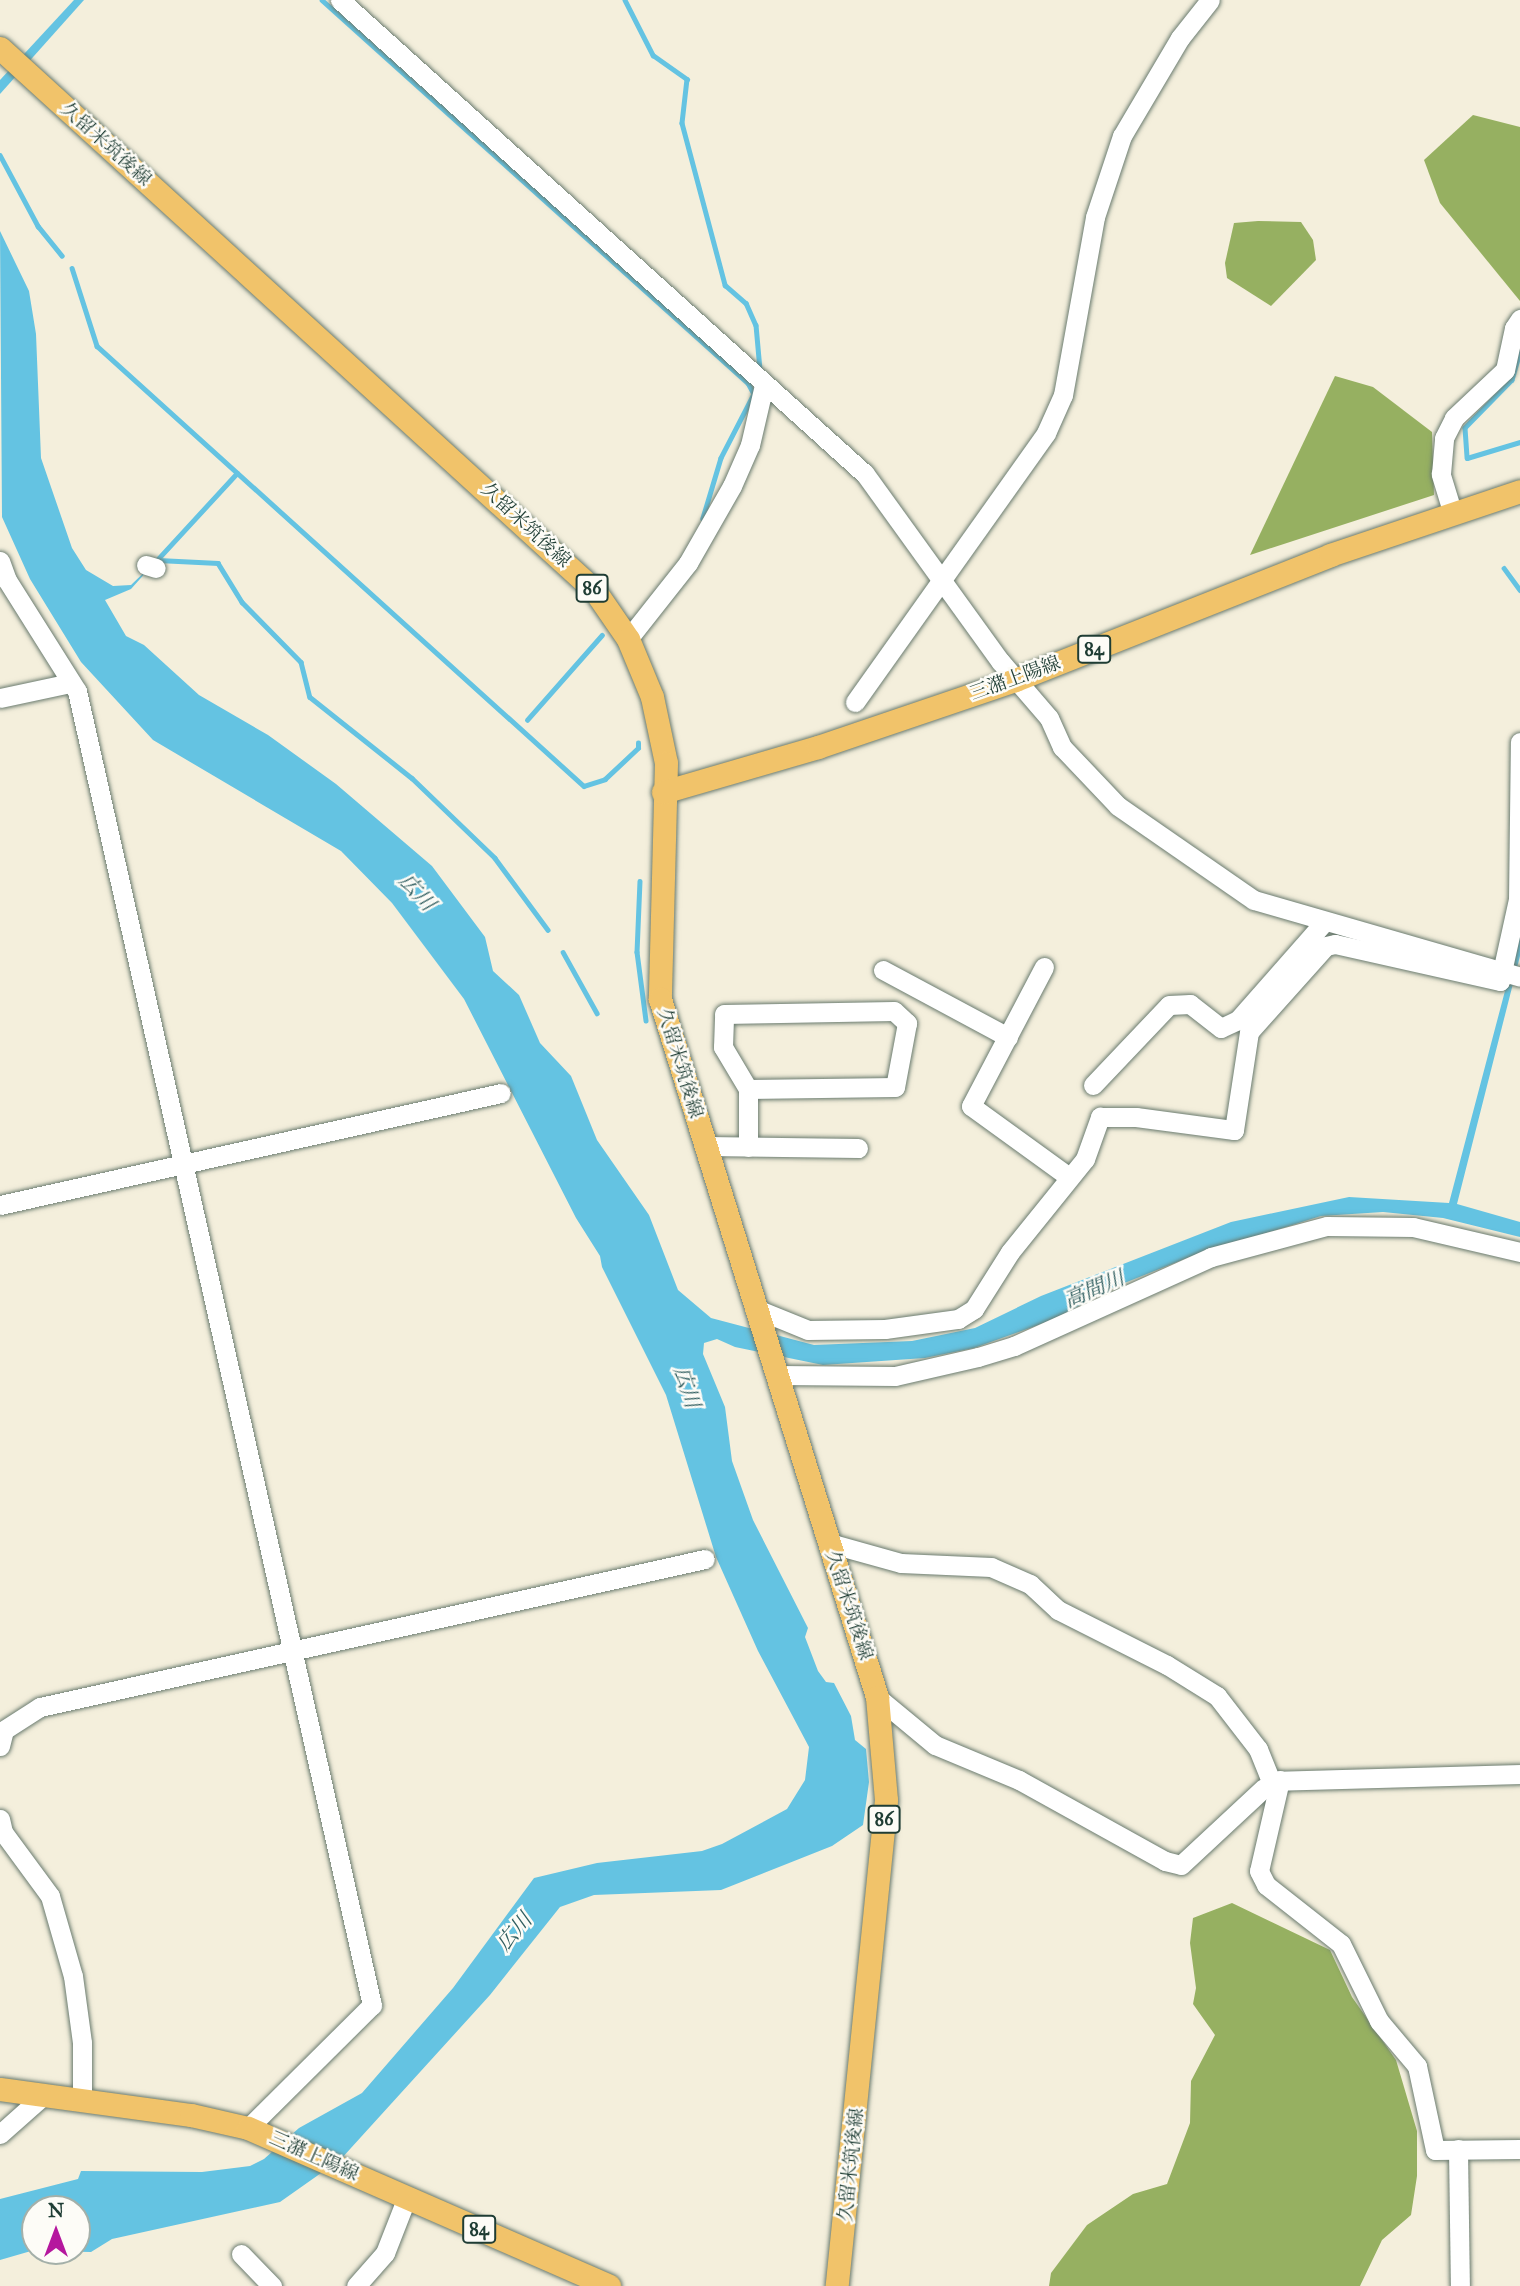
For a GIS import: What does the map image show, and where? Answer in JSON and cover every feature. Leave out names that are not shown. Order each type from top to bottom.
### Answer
[{"type":"main road","name":"久留米筑後線","points":[[13,60],[546,542],[595,590],[628,639],[652,697],[666,763],[663,792],[660,999],[877,1698],[886,1800],[837,2286]]},
{"type":"main road","name":"三潴上陽線","points":[[663,792],[818,747],[1015,680],[1452,511],[1520,491]]},
{"type":"main road","name":"三潴上陽線","points":[[0,2089],[82,2099],[256,2131],[609,2286]]},
{"type":"street","points":[[340,0],[865,474],[1015,680],[1049,718],[1062,747],[1087,777],[1118,806],[1254,900],[1511,972]]},
{"type":"street","points":[[855,702],[941,576],[1046,433],[1063,395],[1095,218],[1122,136],[1180,38],[1210,0]]},
{"type":"street","points":[[1452,511],[1441,474],[1444,438],[1454,418],[1505,370],[1514,328],[1520,319]]},
{"type":"street","points":[[628,639],[688,563],[732,486],[750,445],[764,385]]},
{"type":"street","points":[[0,561],[7,580],[77,691],[295,1650],[372,2005],[256,2131]]},
{"type":"street","points":[[0,698],[70,683]]},
{"type":"street","points":[[756,1315],[808,1330],[885,1329],[958,1319],[974,1310],[1010,1252],[1085,1159],[1100,1117],[1136,1117],[1234,1130],[1249,1032],[1326,946],[1335,944],[1500,981],[1511,972],[1518,899],[1520,742]]},
{"type":"street","points":[[1093,1085],[1169,1005],[1190,1004],[1221,1028],[1238,1020],[1325,922]]},
{"type":"street","points":[[1044,967],[971,1106],[1069,1177]]},
{"type":"street","points":[[883,970],[1007,1037]]},
{"type":"street","points":[[748,1089],[895,1087],[907,1023],[894,1011],[724,1014],[723,1047],[748,1089],[748,1147]]},
{"type":"street","points":[[0,1205],[501,1093]]},
{"type":"street","points":[[706,1146],[858,1148]]},
{"type":"street","points":[[776,1371],[895,1376],[978,1357],[1014,1346],[1211,1257],[1327,1226],[1413,1227],[1520,1252]]},
{"type":"street","points":[[829,1543],[901,1563],[991,1567],[1030,1584],[1058,1610],[1167,1665],[1217,1696],[1258,1749],[1272,1784],[1259,1871],[1266,1885],[1340,1944],[1379,2021],[1417,2066],[1435,2150],[1520,2149]]},
{"type":"street","points":[[2,1734],[40,1707],[705,1559]]},
{"type":"street","points":[[877,1698],[935,1745],[1019,1780],[1165,1861],[1181,1865],[1272,1784],[1520,1774]]},
{"type":"street","points":[[1,1828],[50,1896],[73,1976],[82,2043],[82,2099]]},
{"type":"street","points":[[0,2134],[45,2094]]},
{"type":"street","points":[[1458,2150],[1460,2286]]},
{"type":"street","points":[[356,2286],[385,2253],[407,2197]]},
{"type":"street","points":[[241,2254],[272,2286]]},
{"type":"green space","points":[[1473,115],[1520,127],[1520,301],[1440,203],[1424,160]]},
{"type":"green space","points":[[1301,222],[1313,240],[1316,260],[1271,306],[1227,278],[1225,263],[1234,223]]},
{"type":"green space","points":[[1335,376],[1373,387],[1432,432],[1434,495],[1250,555]]},
{"type":"green space","points":[[1232,1903],[1330,1950],[1352,1997],[1396,2060],[1417,2131],[1417,2176],[1411,2215],[1382,2240],[1360,2286],[1049,2286],[1051,2273],[1087,2225],[1133,2194],[1167,2184],[1190,2123],[1191,2081],[1215,2035],[1193,2004],[1196,1988],[1190,1943],[1193,1918]]},
{"type":"water","points":[[74,0],[84,0],[0,94],[0,80]]},
{"type":"water","points":[[0,231],[29,291],[36,334],[41,458],[72,548],[86,570],[113,586],[131,585],[157,560],[131,589],[105,600],[126,636],[144,645],[199,695],[268,735],[336,784],[432,866],[485,937],[493,971],[519,995],[540,1043],[571,1076],[597,1140],[649,1215],[678,1290],[711,1318],[814,1345],[912,1341],[975,1328],[1041,1296],[1231,1222],[1349,1197],[1449,1203],[1520,934],[1520,956],[1457,1204],[1520,1222],[1520,1237],[1443,1218],[1383,1212],[1321,1216],[1187,1258],[1112,1288],[1052,1320],[974,1348],[925,1358],[823,1365],[735,1347],[717,1339],[704,1343],[703,1354],[725,1407],[732,1461],[753,1520],[808,1628],[805,1637],[818,1671],[826,1682],[834,1683],[851,1716],[855,1740],[866,1749],[869,1782],[863,1825],[832,1846],[721,1890],[594,1895],[560,1907],[490,1995],[341,2159],[280,2202],[112,2239],[91,2252],[91,2195],[21,2195],[21,2254],[0,2260],[0,2199],[78,2179],[81,2171],[202,2172],[250,2166],[264,2159],[299,2128],[362,2093],[453,1988],[534,1878],[597,1863],[702,1851],[722,1844],[787,1809],[805,1780],[809,1747],[758,1651],[716,1557],[666,1395],[602,1267],[600,1256],[576,1218],[464,999],[392,903],[341,851],[153,740],[81,662],[30,579],[2,517]]},
{"type":"waterway","points":[[322,0],[748,383],[754,394],[721,458],[703,518]]},
{"type":"waterway","points":[[625,0],[653,55],[687,79],[682,123],[725,285],[746,303],[756,325],[760,370]]},
{"type":"waterway","points":[[0,155],[38,226],[62,256]]},
{"type":"waterway","points":[[72,268],[97,346],[584,786],[605,779],[638,748],[638,743]]},
{"type":"waterway","points":[[1520,352],[1512,380],[1465,428],[1467,458],[1520,442]]},
{"type":"waterway","points":[[157,560],[237,473]]},
{"type":"waterway","points":[[158,560],[218,563],[242,602],[301,662],[310,697],[412,778],[495,858],[548,930]]},
{"type":"waterway","points":[[1504,568],[1520,590]]},
{"type":"waterway","points":[[527,720],[602,635]]},
{"type":"waterway","points":[[640,881],[637,952],[646,1020]]},
{"type":"waterway","points":[[563,952],[597,1013]]},
{"type":"water label","name":"広川","points":[[417,892]]},
{"type":"water label","name":"高間川","points":[[1094,1289]]},
{"type":"water label","name":"広川","points":[[687,1387]]},
{"type":"water label","name":"広川","points":[[514,1932]]}]
